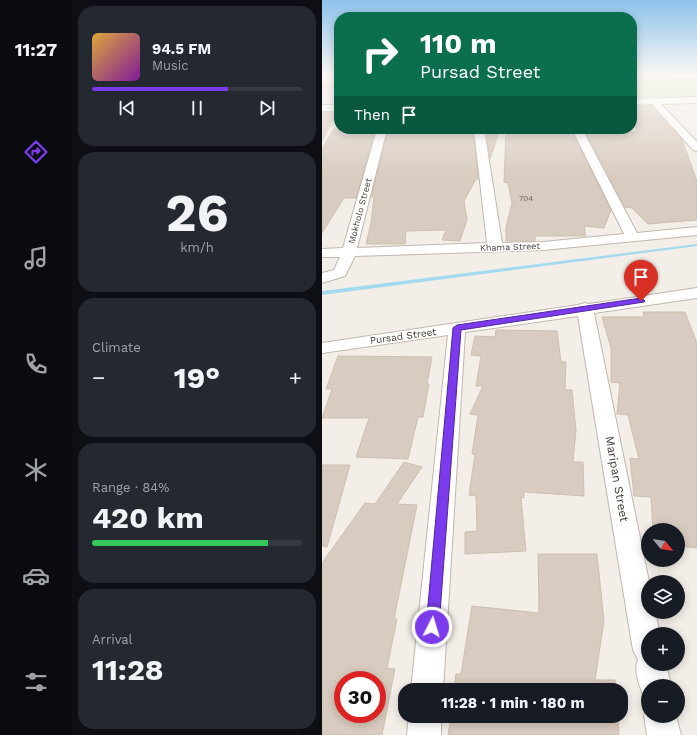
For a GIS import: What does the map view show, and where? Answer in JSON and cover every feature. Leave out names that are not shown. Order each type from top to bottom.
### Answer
[{"type":"street","points":[[663,110],[697,148]]},
{"type":"street","name":"Mokholo Street","points":[[322,278],[340,273],[349,252],[381,134]]},
{"type":"street","points":[[480,134],[495,247]]},
{"type":"street","points":[[580,134],[632,237]]},
{"type":"street","name":"Khama Street","points":[[322,253],[550,245],[697,231]]},
{"type":"street","name":"Pursad Street","points":[[324,352],[457,328],[585,308],[697,293]]},
{"type":"street","name":"Maripan Street","points":[[585,308],[644,627]]},
{"type":"street","points":[[428,683],[457,328]]},
{"type":"street","points":[[424,735],[425,723]]},
{"type":"street","points":[[661,723],[664,735]]},
{"type":"building","points":[[637,110],[655,110],[682,140],[697,181],[697,220],[648,224],[632,208],[625,207],[587,134],[637,134]]},
{"type":"building","points":[[322,112],[334,112],[334,118],[322,141]]},
{"type":"building","points":[[334,129],[334,134],[374,134],[356,198],[344,198],[322,233],[322,149]]},
{"type":"building","points":[[387,134],[474,134],[478,179],[476,179],[464,201],[467,220],[460,241],[442,240],[446,230],[406,231],[405,244],[366,244],[371,223],[374,197],[371,197]]},
{"type":"building","points":[[487,134],[498,134],[490,159]]},
{"type":"building","points":[[506,134],[573,134],[611,210],[604,228],[584,226],[586,236],[535,236],[535,241],[506,241],[506,228],[512,203],[508,183],[504,182]]},
{"type":"building","points":[[643,312],[685,312],[697,343],[697,548],[685,547],[685,523],[653,523],[651,497],[634,496],[630,458],[639,459],[628,415],[617,414],[620,383],[611,382],[611,348],[602,317],[644,317]]},
{"type":"building","points":[[496,330],[557,331],[561,362],[566,362],[565,390],[572,390],[576,430],[573,462],[583,462],[584,496],[524,492],[524,498],[521,497],[526,551],[465,554],[465,532],[477,531],[476,496],[469,495],[475,454],[472,454],[478,415],[470,414],[483,386],[476,386],[481,356],[471,355],[475,336],[495,337]]},
{"type":"building","points":[[338,356],[432,357],[423,417],[418,417],[408,459],[356,457],[369,418],[322,418],[332,389],[326,389]]},
{"type":"building","points":[[404,462],[422,467],[397,504],[417,505],[394,619],[397,619],[387,668],[395,669],[386,715],[386,671],[334,671],[334,723],[384,723],[382,735],[322,735],[322,563],[365,503],[375,504]]},
{"type":"building","points":[[322,465],[350,465],[327,547],[322,546]]},
{"type":"building","points":[[538,554],[597,554],[604,621],[595,680],[615,680],[615,683],[455,683],[456,674],[461,674],[472,606],[539,613]]},
{"type":"building","points":[[450,723],[618,723],[619,735],[448,735]]},
{"type":"waterway","points":[[322,293],[697,245]]},
{"type":"route","points":[[432,627],[457,328],[641,301]]}]
